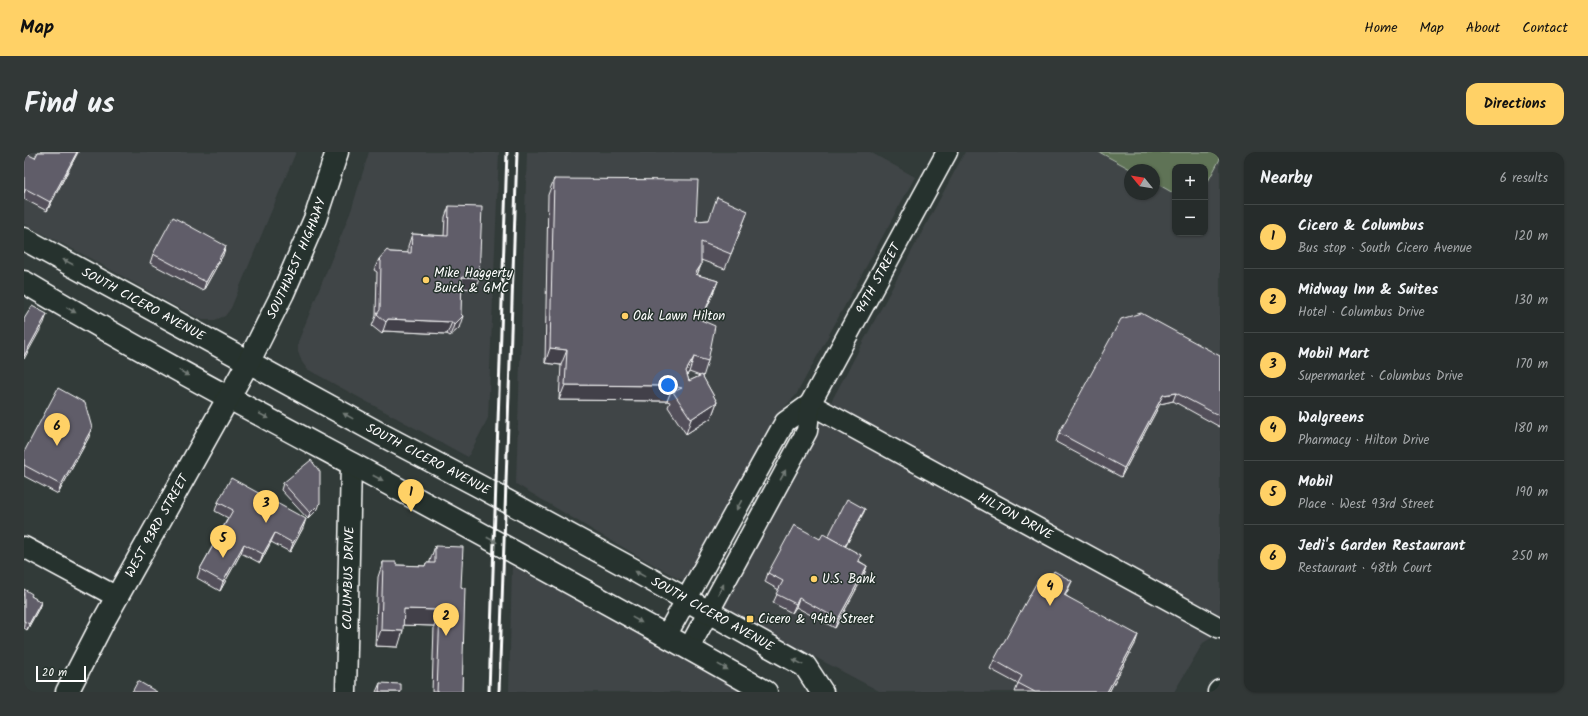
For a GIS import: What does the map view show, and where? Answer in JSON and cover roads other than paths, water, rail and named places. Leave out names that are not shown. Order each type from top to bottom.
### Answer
[{"type":"main road","name":"SOUTHWEST HIGHWAY","points":[[249,361],[283,293],[315,219],[337,152]]},
{"type":"main road","name":"SOUTH CICERO AVENUE","points":[[24,239],[382,435],[480,486],[805,666],[822,692]]},
{"type":"main road","points":[[24,282],[229,398],[689,648],[766,692]]},
{"type":"main road","name":"WEST 93RD STREET","points":[[67,692],[117,597],[249,361]]},
{"type":"street","name":"94TH STREET","points":[[689,648],[808,430],[810,404],[947,152]]},
{"type":"street","name":"94TH STREET","points":[[666,636],[785,422],[810,404]]},
{"type":"street","name":"HILTON DRIVE","points":[[810,404],[1220,628]]},
{"type":"street","name":"COLUMBUS DRIVE","points":[[346,692],[351,464]]},
{"type":"street","points":[[24,547],[117,597]]},
{"type":"railway","points":[[489,692],[507,152]]},
{"type":"railway","points":[[499,692],[517,152]]},
{"type":"place","name":"Mike Haggerty Buick & GMC","points":[[426,280]]},
{"type":"place","name":"Oak Lawn Hilton","points":[[625,316]]},
{"type":"place","name":"Jedi's Garden Restaurant","points":[[57,446]]},
{"type":"place","name":"Cicero & Columbus","points":[[411,512]]},
{"type":"place","name":"Mobil Mart","points":[[266,523]]},
{"type":"place","name":"Mobil","points":[[223,558]]},
{"type":"place","name":"U.S. Bank","points":[[814,579]]},
{"type":"place","name":"Walgreens","points":[[1050,606]]},
{"type":"place","name":"Cicero & 94th Street","points":[[750,619]]},
{"type":"place","name":"Midway Inn & Suites","points":[[446,636]]}]
